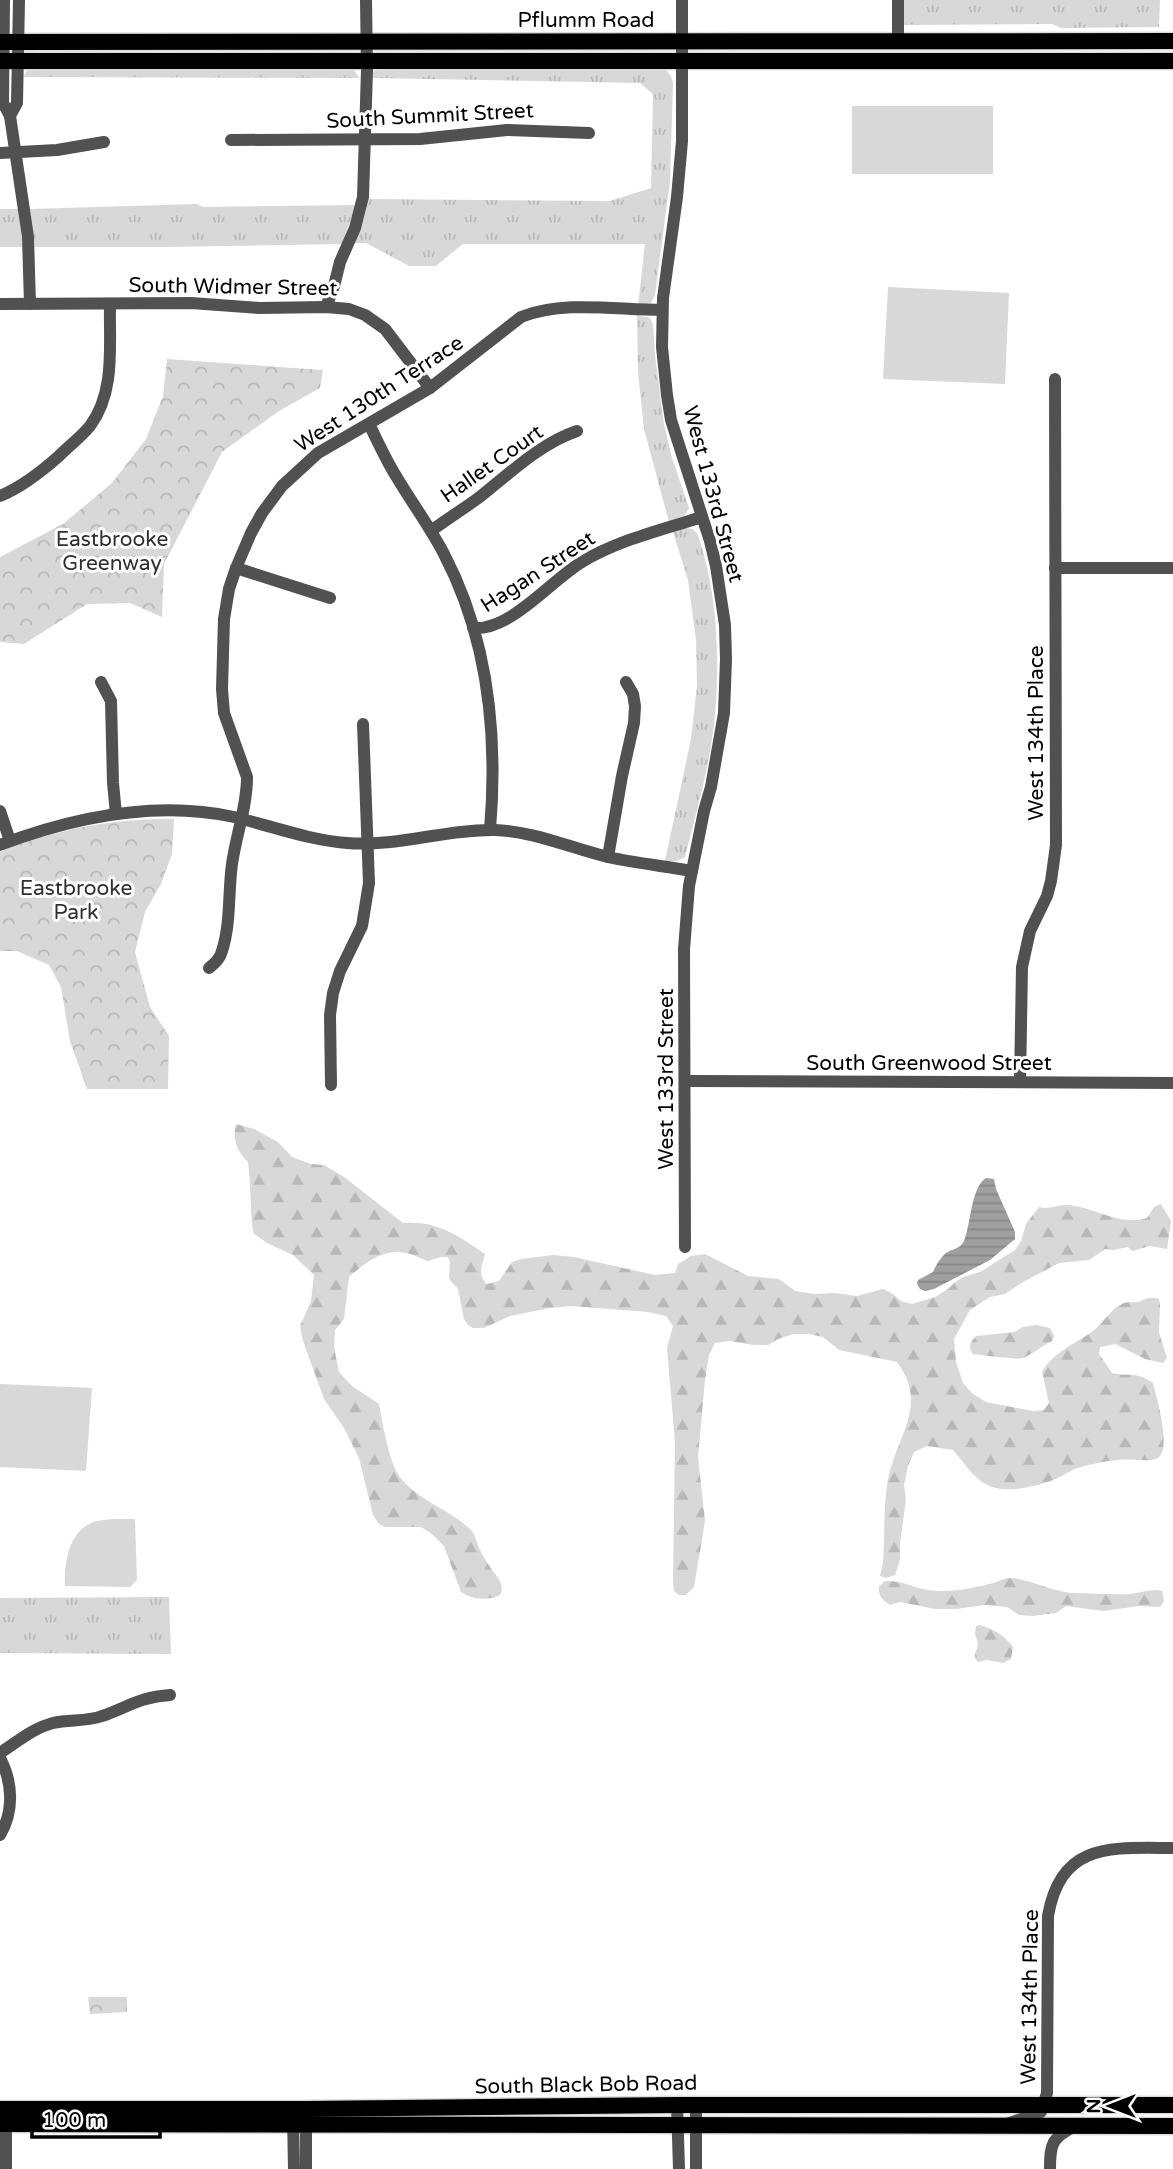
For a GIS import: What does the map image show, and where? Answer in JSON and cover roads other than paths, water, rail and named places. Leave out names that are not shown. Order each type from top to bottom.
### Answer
[{"type":"main road","name":"Pflumm Road","points":[[7,41],[1173,41]]},
{"type":"main road","name":"Pflumm Road","points":[[7,61],[1173,61]]},
{"type":"main road","name":"South Black Bob Road","points":[[2,2119],[300,2117],[677,2105],[1173,2105]]},
{"type":"main road","name":"South Black Bob Road","points":[[300,2117],[677,2126],[1173,2126]]},
{"type":"street","points":[[4,0],[7,61],[2,103],[10,116],[28,237],[30,304]]},
{"type":"street","points":[[7,41],[19,0]]},
{"type":"street","points":[[326,307],[340,262],[360,213],[365,180],[366,0]]},
{"type":"street","name":"West 133rd Street","points":[[682,0],[680,170],[662,310],[662,347],[667,395],[685,467],[716,566],[725,625],[724,713],[692,870],[684,949],[685,1247]]},
{"type":"street","points":[[898,0],[898,41]]},
{"type":"street","name":"South Summit Street","points":[[230,140],[432,138],[507,130],[589,133]]},
{"type":"street","points":[[0,153],[58,150],[104,142]]},
{"type":"street","name":"South Widmer Street","points":[[0,304],[191,303],[283,309],[341,308],[357,312],[379,324],[430,388]]},
{"type":"street","points":[[0,496],[21,486],[46,468],[91,424],[103,400],[108,382],[110,304]]},
{"type":"street","name":"West 130th Terrace","points":[[209,968],[223,950],[230,908],[232,866],[246,800],[247,777],[224,713],[222,689],[226,604],[236,568],[251,533],[282,486],[318,453],[430,388],[476,354],[514,321],[534,312],[562,308],[662,310]]},
{"type":"street","name":"West 134th Place","points":[[1020,1082],[1023,959],[1030,931],[1047,896],[1056,845],[1055,379]]},
{"type":"street","points":[[369,424],[396,476],[431,531],[453,575],[474,628],[485,673],[491,719],[494,777],[490,830]]},
{"type":"street","name":"Hallet Court","points":[[431,531],[525,462],[576,431]]},
{"type":"street","name":"Hagan Street","points":[[474,628],[484,629],[500,622],[524,607],[580,563],[598,553],[702,517]]},
{"type":"street","points":[[236,568],[330,598]]},
{"type":"street","points":[[1055,568],[1173,568]]},
{"type":"street","points":[[101,682],[111,701],[116,814]]},
{"type":"street","points":[[608,857],[634,723],[633,694],[626,682]]},
{"type":"street","points":[[331,1085],[330,1015],[333,993],[340,971],[362,926],[369,883],[363,724]]},
{"type":"street","points":[[0,811],[5,843],[71,821],[116,814],[188,812],[241,819],[315,839],[367,844],[406,842],[458,832],[490,830],[522,833],[608,857],[692,870]]},
{"type":"street","name":"South Greenwood Street","points":[[686,1082],[1173,1083]]},
{"type":"street","points":[[0,1835],[7,1821],[11,1799],[0,1755],[32,1732],[51,1724],[95,1718],[136,1701],[170,1695]]},
{"type":"street","name":"West 134th Place","points":[[1000,2126],[1041,2112],[1048,2093],[1048,1916],[1053,1893],[1059,1881],[1072,1865],[1098,1851],[1111,1848],[1173,1848]]},
{"type":"street","points":[[677,2105],[678,2169]]},
{"type":"street","points":[[696,2105],[696,2169]]},
{"type":"street","points":[[294,2169],[300,2117]]},
{"type":"street","points":[[300,2117],[306,2169]]},
{"type":"street","points":[[2,2119],[6,2169]]},
{"type":"street","points":[[1026,2126],[1042,2136],[1050,2151]]},
{"type":"street","points":[[1050,2169],[1050,2151],[1057,2136],[1076,2126]]},
{"type":"park label","name":"Eastbrooke Greenway","points":[[112,551]]},
{"type":"park label","name":"Eastbrooke Park","points":[[76,900]]}]
